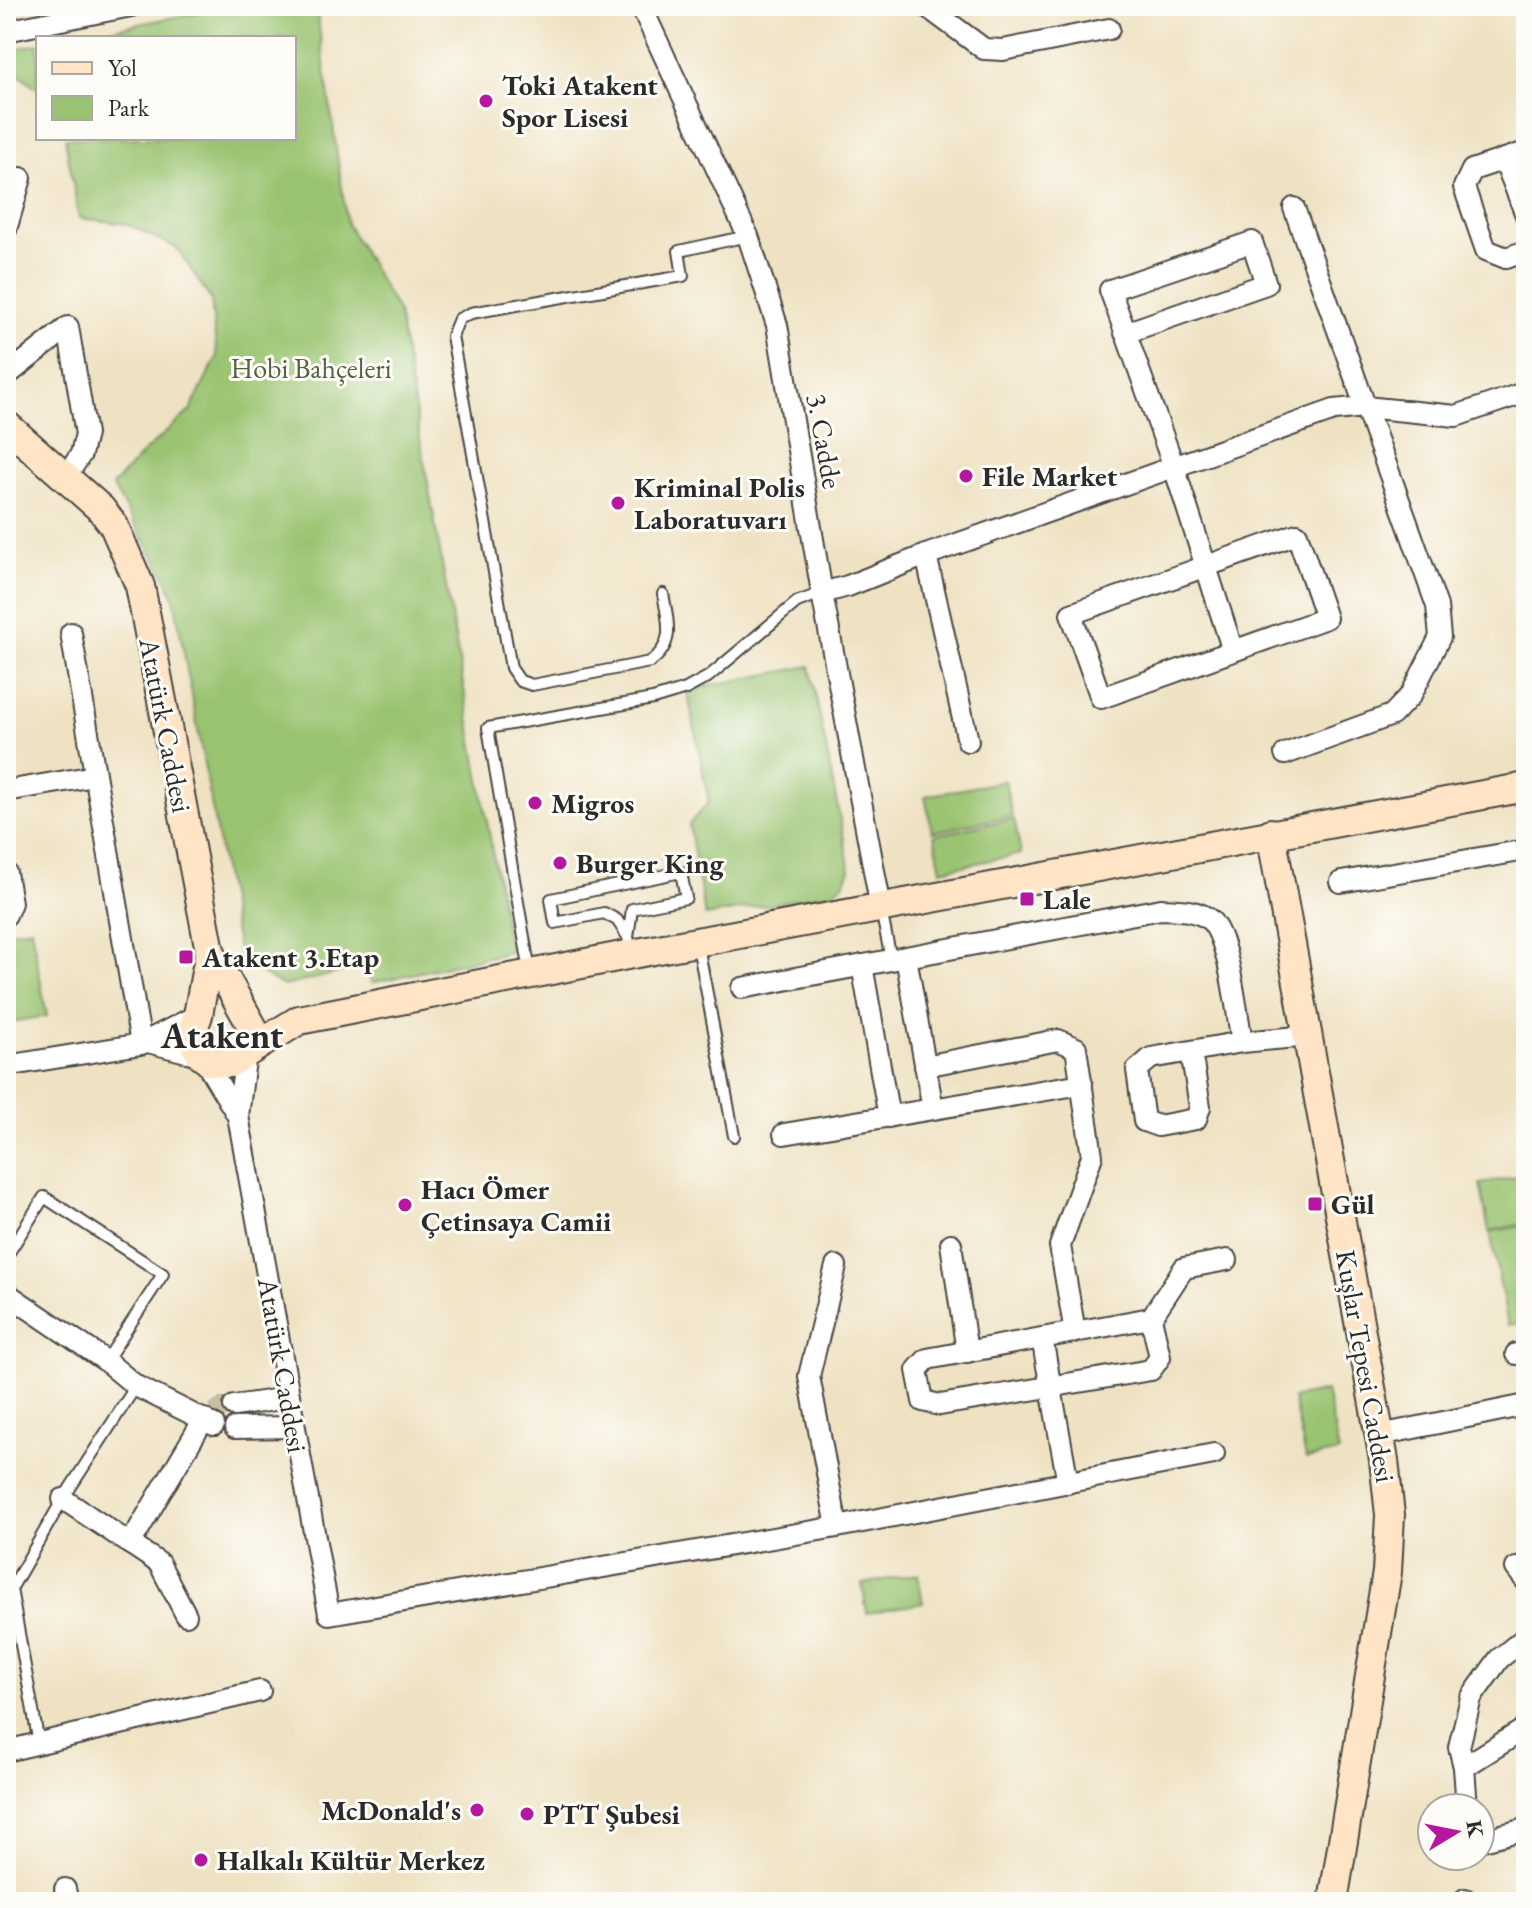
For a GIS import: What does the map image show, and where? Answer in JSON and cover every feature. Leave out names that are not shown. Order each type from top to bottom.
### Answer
[{"type":"street","points":[[6,31],[103,9],[131,6]]},
{"type":"street","name":"3. Cadde","points":[[641,6],[748,236],[777,325],[822,593],[881,908]]},
{"type":"street","points":[[926,6],[984,49],[1003,50],[1109,29]]},
{"type":"street","points":[[1526,152],[1472,170],[1464,187],[1486,250],[1506,258],[1526,251]]},
{"type":"street","points":[[1504,159],[1526,215]]},
{"type":"street","points":[[6,230],[21,178]]},
{"type":"street","points":[[1285,754],[1392,715],[1411,695],[1440,637],[1437,606],[1294,208]]},
{"type":"street","points":[[1125,333],[1266,284],[1252,242],[1110,290],[1125,333],[1174,467],[1233,651]]},
{"type":"street","points":[[6,376],[68,327],[86,434],[81,454],[66,477]]},
{"type":"street","points":[[822,593],[1334,410],[1365,407],[1456,416],[1526,392]]},
{"type":"street","name":"Atatürk Caddesi","points":[[6,425],[101,509],[114,526],[140,586],[210,951]]},
{"type":"street","name":"Atatürk Caddesi","points":[[6,447],[124,549]]},
{"type":"street","points":[[1297,534],[1326,618],[1101,698],[1071,614],[1206,567],[1297,534]]},
{"type":"street","points":[[926,555],[968,741]]},
{"type":"street","points":[[71,633],[144,1043]]},
{"type":"street","points":[[6,791],[95,776]]},
{"type":"street","points":[[144,1043],[202,1056],[220,1064],[230,1063],[299,1020],[530,974],[630,945],[697,941],[1526,787]]},
{"type":"street","name":"Kuşlar Tepesi Caddesi","points":[[1271,833],[1380,1435],[1390,1515],[1387,1572],[1333,1902]]},
{"type":"street","points":[[1341,882],[1526,850]]},
{"type":"street","points":[[6,873],[11,903],[6,915]]},
{"type":"street","points":[[742,988],[1161,909],[1191,911],[1211,921],[1225,946],[1242,1042]]},
{"type":"street","points":[[210,951],[252,1026],[238,1116]]},
{"type":"street","points":[[210,951],[192,1032],[193,1041],[238,1116]]},
{"type":"street","points":[[899,958],[933,1109]]},
{"type":"street","points":[[862,965],[889,1117]]},
{"type":"street","points":[[6,1066],[144,1043],[214,1004],[224,1003],[243,1011],[299,1020]]},
{"type":"street","points":[[1191,1051],[1242,1042],[1309,1036]]},
{"type":"street","points":[[925,1066],[1058,1040],[1076,1048],[1092,1156],[1060,1246],[1075,1332]]},
{"type":"street","points":[[784,1134],[1082,1084]]},
{"type":"street","name":"Atatürk Caddesi","points":[[238,1116],[329,1614],[837,1527]]},
{"type":"street","points":[[951,1244],[967,1352]]},
{"type":"street","points":[[1151,1318],[1160,1357],[1151,1370],[940,1405],[923,1401],[917,1370],[927,1359],[1151,1318],[1184,1268],[1227,1260]]},
{"type":"street","points":[[836,1266],[809,1376],[837,1527],[1214,1454]]},
{"type":"street","points":[[6,1293],[106,1361],[136,1386],[196,1418],[209,1419],[130,1544]]},
{"type":"street","points":[[1042,1338],[1068,1483]]},
{"type":"street","points":[[234,1406],[288,1398]]},
{"type":"street","points":[[1380,1435],[1526,1405]]},
{"type":"street","points":[[235,1428],[294,1427]]},
{"type":"street","points":[[63,1499],[159,1563],[186,1615]]},
{"type":"street","points":[[1466,1792],[1459,1747],[1471,1698],[1499,1659],[1526,1637]]},
{"type":"street","points":[[6,1751],[260,1691]]},
{"type":"street","points":[[1464,1767],[1526,1728]]},
{"type":"street","points":[[1496,1836],[1526,1829]]},
{"type":"lane","points":[[663,594],[670,633],[663,650],[650,662],[532,685],[516,677],[511,668],[452,336],[459,319],[471,313],[683,276],[679,251],[748,236]]},
{"type":"lane","points":[[530,974],[488,728],[653,699],[686,689],[708,677],[797,602],[822,593]]},
{"type":"lane","points":[[681,872],[686,898],[632,909],[630,945],[617,920],[604,913],[555,923],[551,899],[681,872]]},
{"type":"lane","points":[[881,908],[899,958]]},
{"type":"lane","points":[[697,941],[734,1136]]},
{"type":"lane","points":[[6,1257],[44,1197],[163,1274],[106,1361]]},
{"type":"lane","points":[[39,1745],[9,1587],[136,1386]]},
{"type":"green space","name":"Hobi Bahçeleri","points":[[230,6],[316,6],[347,224],[398,312],[510,952],[371,983],[367,966],[284,986],[240,962],[174,598],[163,572],[112,486],[190,411],[217,357],[211,300],[177,248],[127,224],[79,218],[65,140],[296,140],[296,36],[79,36]]},
{"type":"green space","points":[[36,44],[36,87],[6,64],[6,51]]},
{"type":"green space","points":[[810,666],[850,870],[844,883],[832,893],[705,916],[689,824],[709,802],[687,690]]},
{"type":"green space","points":[[1005,781],[1012,816],[932,832],[925,796]]},
{"type":"green space","points":[[1014,819],[1021,854],[941,870],[934,835]]},
{"type":"green space","points":[[31,928],[47,1016],[6,1023],[6,932]]},
{"type":"green space","points":[[1526,1175],[1526,1223],[1489,1231],[1480,1184]]},
{"type":"green space","points":[[1526,1225],[1526,1322],[1508,1325],[1490,1232]]},
{"type":"green space","points":[[1326,1391],[1339,1452],[1306,1459],[1293,1398]]},
{"type":"green space","points":[[918,1574],[923,1603],[867,1613],[862,1584]]},
{"type":"tunnel","points":[[214,1413],[223,1407],[234,1406]]},
{"type":"place","name":"Toki Atakent Spor Lisesi","points":[[486,101]]},
{"type":"place","name":"File Market","points":[[966,476]]},
{"type":"place","name":"Kriminal Polis Laboratuvarı","points":[[618,503]]},
{"type":"place","name":"Migros","points":[[535,803]]},
{"type":"place","name":"Burger King","points":[[560,863]]},
{"type":"place","name":"Lale","points":[[1027,899]]},
{"type":"place","name":"Atakent 3.Etap","points":[[186,957]]},
{"type":"place","name":"Gül","points":[[1315,1204]]},
{"type":"place","name":"Hacı Ömer Çetinsaya Camii","points":[[405,1205]]},
{"type":"place","name":"McDonald's","points":[[477,1810]]},
{"type":"place","name":"PTT Şubesi","points":[[527,1814]]},
{"type":"place","name":"Halkalı Kültür Merkez","points":[[201,1860]]},
{"type":"district","name":"Atakent","points":[[222,1035]]}]
